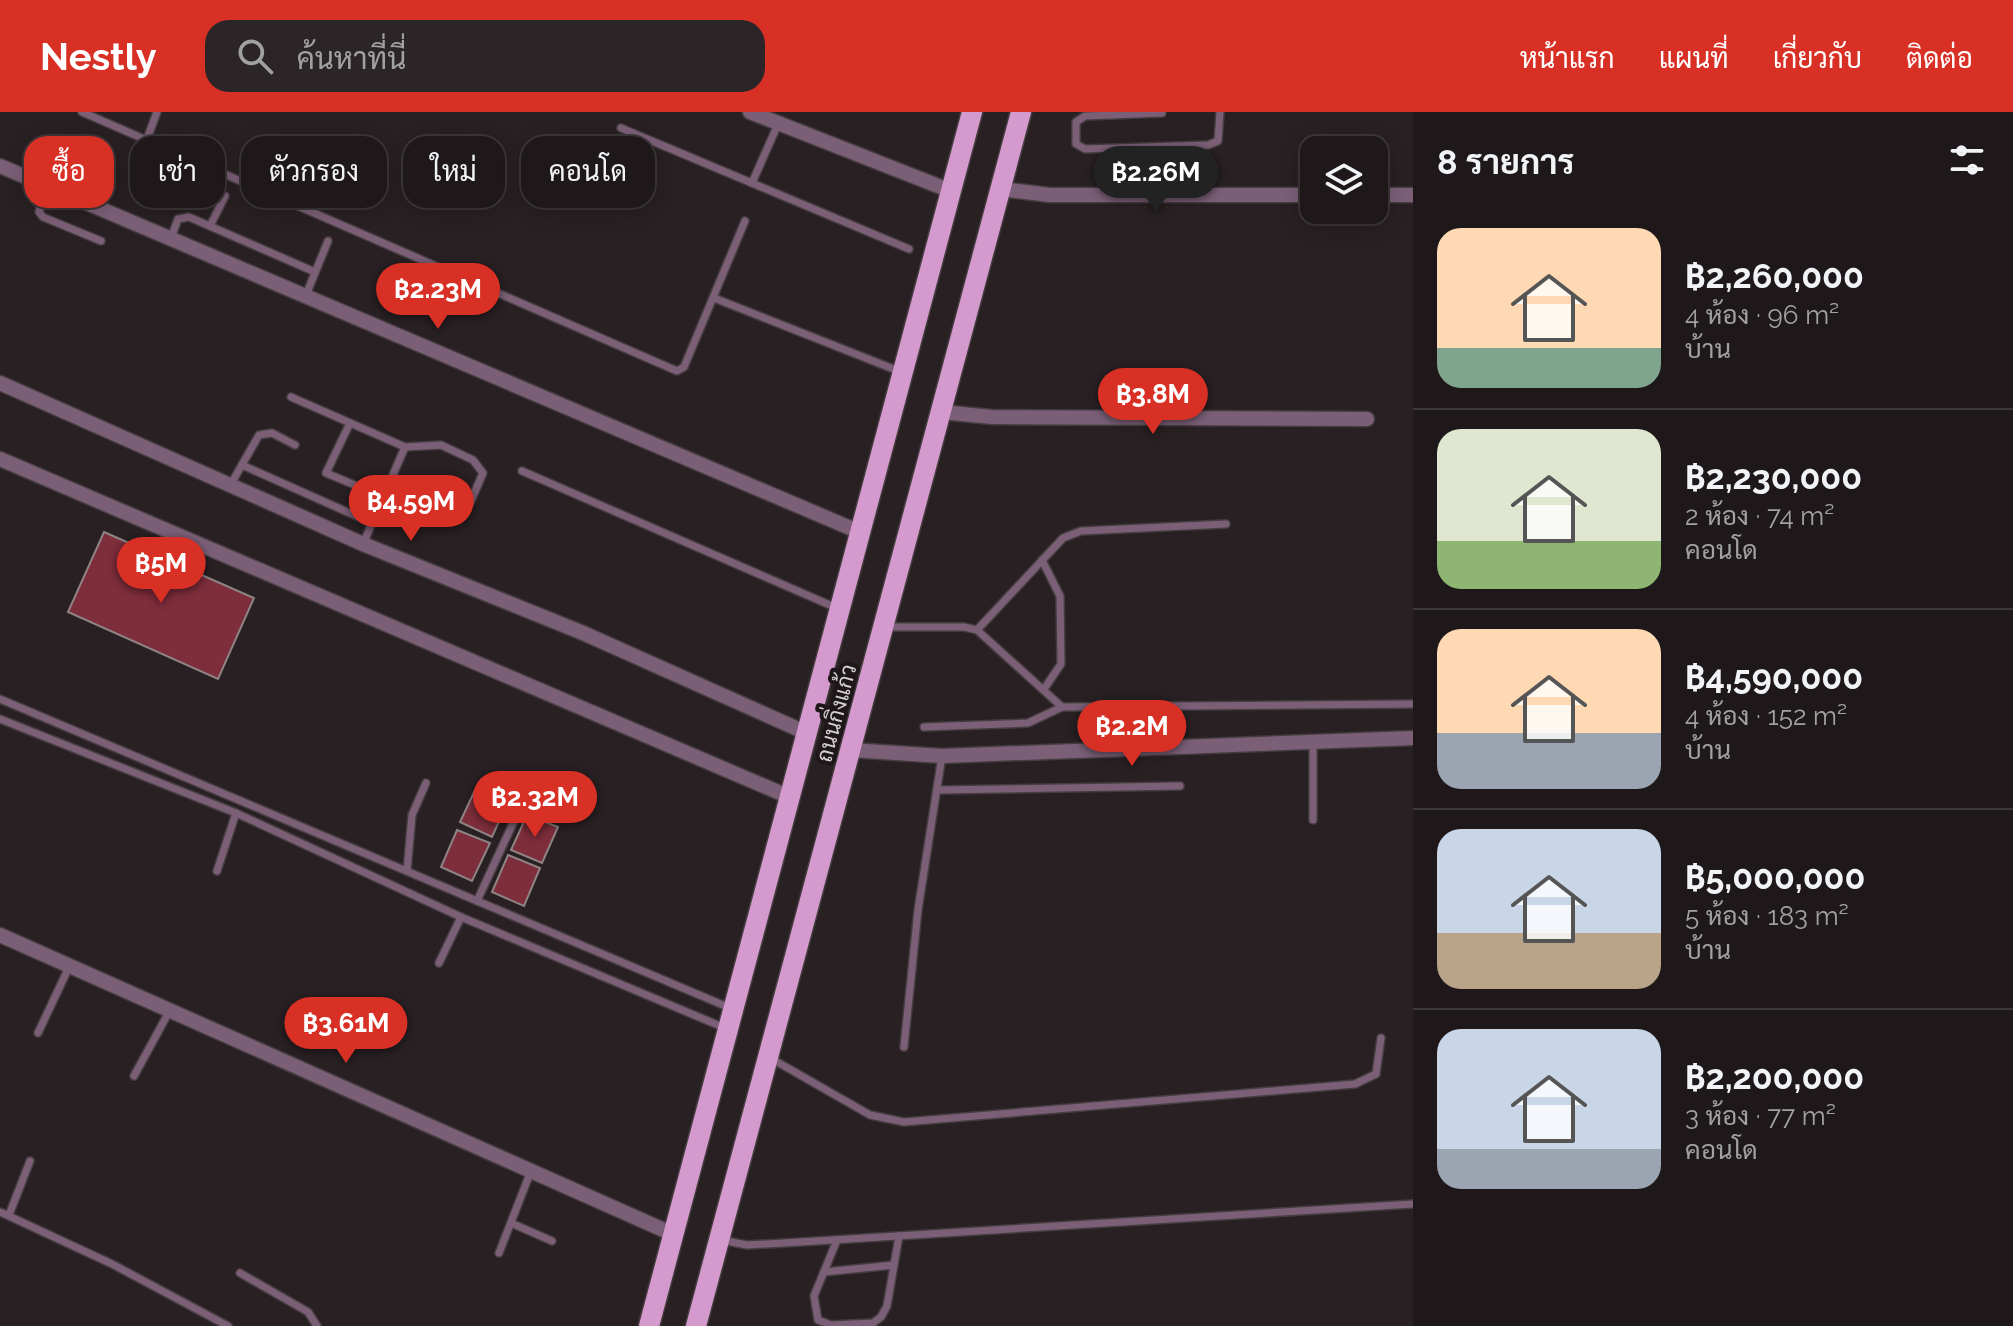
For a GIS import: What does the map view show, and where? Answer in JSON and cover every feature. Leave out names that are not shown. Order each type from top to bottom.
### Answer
[{"type":"main road","name":"ถนนกิ่งแก้ว","points":[[649,1326],[736,1010],[972,112]]},
{"type":"main road","name":"ถนนกิ่งแก้ว","points":[[696,1326],[1021,112]]},
{"type":"street","points":[[750,112],[951,191]]},
{"type":"street","points":[[0,166],[24,176]]},
{"type":"street","points":[[1000,189],[1050,195],[1300,195]]},
{"type":"street","points":[[1388,195],[1413,195]]},
{"type":"street","points":[[100,208],[862,533]]},
{"type":"street","points":[[0,383],[363,544],[583,633],[809,734]]},
{"type":"street","points":[[941,412],[992,417],[1367,419]]},
{"type":"street","points":[[0,459],[792,798]]},
{"type":"street","points":[[851,750],[942,756],[1413,738]]},
{"type":"street","points":[[0,935],[171,1008],[675,1235]]},
{"type":"lane","points":[[82,112],[140,136]]},
{"type":"lane","points":[[148,136],[157,112]]},
{"type":"lane","points":[[1162,113],[1085,116],[1076,122],[1076,144],[1085,149],[1208,145],[1218,141],[1220,112]]},
{"type":"lane","points":[[752,183],[778,124]]},
{"type":"lane","points":[[621,128],[909,249]]},
{"type":"lane","points":[[225,173],[671,369],[684,367],[745,221]]},
{"type":"lane","points":[[40,208],[43,217],[101,241]]},
{"type":"lane","points":[[210,226],[219,208]]},
{"type":"lane","points":[[171,238],[178,219],[183,217],[315,272]]},
{"type":"lane","points":[[306,295],[328,241]]},
{"type":"lane","points":[[714,298],[903,373]]},
{"type":"lane","points":[[291,397],[405,447],[441,445],[473,460],[483,473],[470,503]]},
{"type":"lane","points":[[350,423],[326,473],[383,497]]},
{"type":"lane","points":[[230,486],[259,435],[265,432],[295,445]]},
{"type":"lane","points":[[363,544],[405,447]]},
{"type":"lane","points":[[242,465],[372,523]]},
{"type":"lane","points":[[522,471],[841,610]]},
{"type":"lane","points":[[977,630],[1063,538],[1081,531],[1226,524]]},
{"type":"lane","points":[[1042,560],[1060,596],[1061,664],[1044,689]]},
{"type":"lane","points":[[884,627],[977,630],[1062,707]]},
{"type":"lane","points":[[0,699],[736,1010]]},
{"type":"lane","points":[[924,727],[1028,723],[1062,707],[1413,704]]},
{"type":"lane","points":[[0,719],[236,813],[461,917],[730,1031]]},
{"type":"lane","points":[[1313,742],[1313,820]]},
{"type":"lane","points":[[904,1047],[918,910],[942,756]]},
{"type":"lane","points":[[407,871],[412,815],[426,783]]},
{"type":"lane","points":[[937,790],[1180,786]]},
{"type":"lane","points":[[217,871],[236,813]]},
{"type":"lane","points":[[477,901],[515,819]]},
{"type":"lane","points":[[439,963],[461,917]]},
{"type":"lane","points":[[38,1033],[70,965]]},
{"type":"lane","points":[[134,1076],[171,1008]]},
{"type":"lane","points":[[770,1058],[870,1115],[904,1122],[1355,1084],[1376,1074],[1381,1038]]},
{"type":"lane","points":[[30,1161],[4,1213],[228,1326]]},
{"type":"lane","points":[[499,1253],[531,1169]]},
{"type":"lane","points":[[720,1240],[747,1245],[1413,1204]]},
{"type":"lane","points":[[511,1223],[552,1241]]},
{"type":"lane","points":[[837,1240],[814,1296],[818,1320],[831,1325],[873,1323],[887,1306],[899,1236]]},
{"type":"lane","points":[[824,1272],[894,1265]]},
{"type":"lane","points":[[240,1273],[308,1312],[317,1326]]},
{"type":"building","points":[[104,532],[254,598],[218,679],[68,612]]},
{"type":"building","points":[[475,790],[507,804],[492,837],[460,822]]},
{"type":"building","points":[[527,815],[558,827],[542,863],[511,850]]},
{"type":"building","points":[[457,830],[490,843],[472,881],[441,867]]},
{"type":"building","points":[[508,855],[540,868],[524,906],[492,892]]}]
